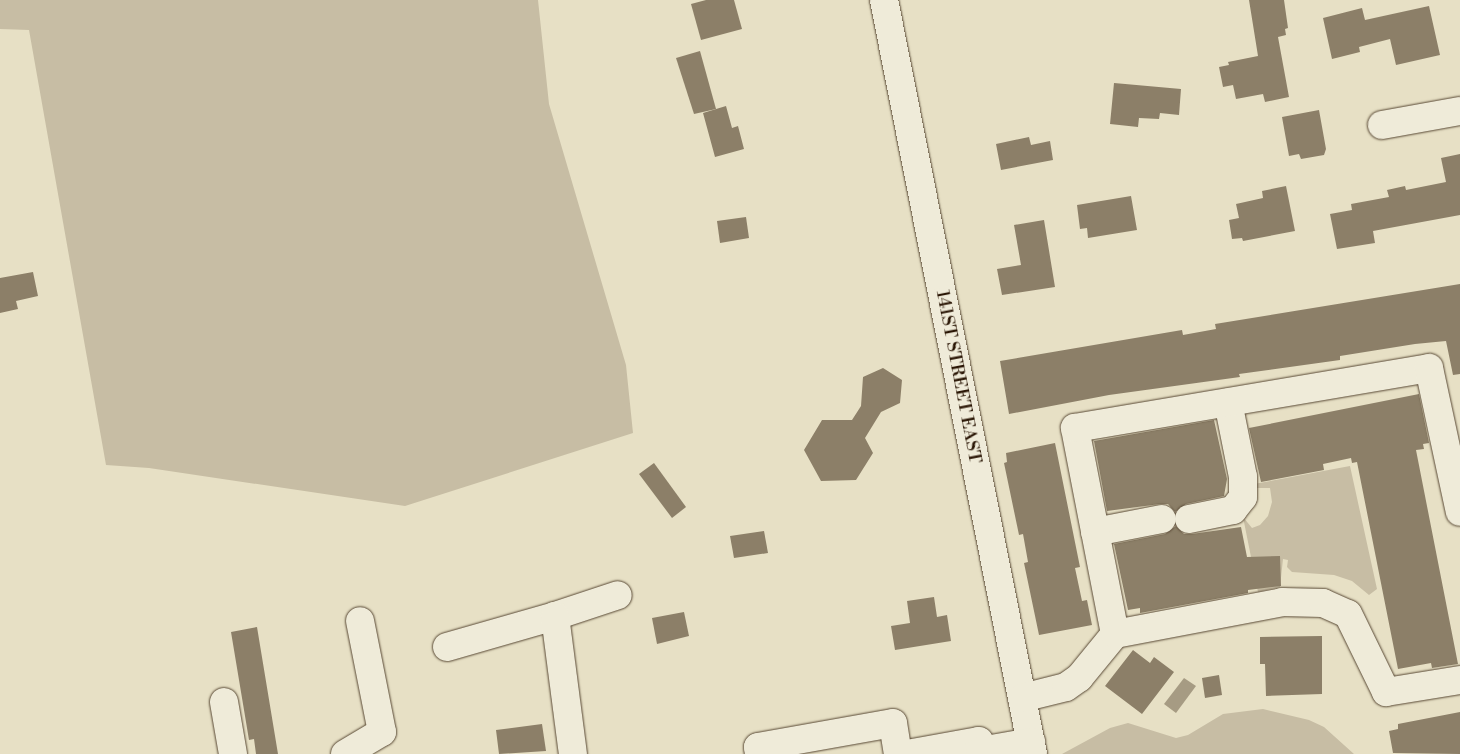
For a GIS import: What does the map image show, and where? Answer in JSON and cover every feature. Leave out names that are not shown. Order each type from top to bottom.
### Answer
[{"type":"street","name":"141ST STREET EAST","points":[[884,0],[1032,748]]},
{"type":"street","points":[[1382,125],[1460,111]]},
{"type":"street","points":[[1114,634],[1075,428],[1429,368],[1460,512]]},
{"type":"street","points":[[1095,532],[1232,510],[1243,497],[1243,477],[1228,402]]},
{"type":"street","points":[[447,647],[555,616],[618,595]]},
{"type":"street","points":[[1022,698],[1066,687],[1079,678],[1114,634],[1282,602],[1323,603],[1348,614],[1386,692],[1460,680]]},
{"type":"street","points":[[555,616],[573,754]]},
{"type":"street","points":[[345,754],[382,732],[360,621]]},
{"type":"street","points":[[224,702],[233,754]]},
{"type":"street","points":[[759,754],[758,747],[893,724],[898,754]]},
{"type":"street","points":[[907,754],[979,741],[981,752],[1032,748]]},
{"type":"shaded area","points":[[0,0],[538,0],[549,104],[626,365],[633,433],[405,506],[149,468],[106,465],[29,30],[0,29]]},
{"type":"shaded area","points":[[1350,466],[1377,589],[1369,595],[1352,581],[1334,575],[1292,572],[1287,567],[1288,560],[1283,559],[1280,587],[1258,592],[1243,517],[1252,528],[1260,525],[1268,516],[1272,502],[1270,488],[1255,488],[1254,484]]},
{"type":"shaded area","points":[[1184,678],[1196,686],[1176,713],[1164,704]]},
{"type":"shaded area","points":[[1263,709],[1309,720],[1324,727],[1354,754],[1062,754],[1110,728],[1128,723],[1176,738],[1188,735],[1223,714]]},
{"type":"building","points":[[706,0],[734,0],[742,29],[701,40],[691,4]]},
{"type":"building","points":[[1249,0],[1284,0],[1288,28],[1285,29],[1286,35],[1278,37],[1289,97],[1265,102],[1263,94],[1236,99],[1233,85],[1223,87],[1219,67],[1229,65],[1228,62],[1258,56]]},
{"type":"building","points":[[1429,6],[1440,55],[1396,65],[1390,39],[1359,47],[1360,52],[1332,59],[1323,18],[1362,8],[1365,20]]},
{"type":"building","points":[[700,51],[716,109],[694,114],[676,58]]},
{"type":"building","points":[[1114,83],[1181,89],[1179,115],[1160,113],[1159,119],[1139,118],[1138,127],[1110,124]]},
{"type":"building","points":[[726,106],[732,128],[738,126],[744,149],[715,157],[703,113]]},
{"type":"building","points":[[1319,110],[1326,149],[1324,155],[1301,159],[1299,154],[1289,156],[1282,117]]},
{"type":"building","points":[[1029,137],[1031,145],[1050,141],[1053,160],[1001,170],[996,144]]},
{"type":"building","points":[[1460,154],[1460,215],[1373,231],[1375,243],[1337,249],[1330,214],[1352,210],[1351,204],[1389,197],[1387,190],[1405,186],[1406,190],[1446,182],[1441,158]]},
{"type":"building","points":[[1286,186],[1295,231],[1243,241],[1242,238],[1232,239],[1229,220],[1239,218],[1236,204],[1263,198],[1262,191]]},
{"type":"building","points":[[1131,196],[1137,230],[1088,238],[1087,228],[1080,229],[1077,205]]},
{"type":"building","points":[[746,217],[749,238],[720,243],[717,221]]},
{"type":"building","points":[[1044,220],[1055,287],[1002,295],[997,269],[1021,265],[1014,225]]},
{"type":"building","points":[[33,272],[38,296],[16,301],[18,309],[0,313],[0,278]]},
{"type":"building","points":[[1460,284],[1460,374],[1453,375],[1446,341],[1340,356],[1340,360],[1239,374],[1240,377],[1109,395],[1009,414],[1000,361],[1182,330],[1183,335],[1216,329],[1215,324]]},
{"type":"building","points":[[883,368],[902,380],[900,403],[881,412],[865,438],[873,453],[856,480],[821,481],[804,450],[822,420],[852,420],[861,406],[863,377]]},
{"type":"building","points":[[1419,394],[1429,443],[1423,444],[1424,449],[1416,450],[1458,664],[1432,668],[1431,663],[1398,669],[1357,462],[1352,463],[1351,458],[1323,464],[1324,470],[1261,482],[1249,428]]},
{"type":"building","points":[[1214,420],[1227,479],[1224,496],[1186,504],[1175,512],[1168,504],[1107,511],[1094,441]]},
{"type":"building","points":[[1055,443],[1080,567],[1075,568],[1082,601],[1087,600],[1092,625],[1039,635],[1024,563],[1028,562],[1023,534],[1019,535],[1004,463],[1007,462],[1006,453]]},
{"type":"building","points":[[654,463],[686,507],[672,518],[639,474]]},
{"type":"building","points":[[1176,526],[1184,534],[1241,527],[1247,557],[1280,556],[1281,586],[1248,590],[1248,593],[1140,613],[1140,608],[1128,610],[1114,544],[1165,534]]},
{"type":"building","points":[[764,531],[768,553],[734,558],[730,536]]},
{"type":"building","points":[[934,597],[937,617],[947,615],[951,641],[895,650],[891,626],[910,623],[907,601]]},
{"type":"building","points":[[684,612],[689,636],[657,644],[652,618]]},
{"type":"building","points":[[257,627],[278,754],[256,754],[254,739],[249,740],[231,632]]},
{"type":"building","points":[[1322,636],[1322,694],[1266,696],[1265,664],[1260,664],[1260,637]]},
{"type":"building","points":[[1133,650],[1150,663],[1154,657],[1174,672],[1142,714],[1105,686]]},
{"type":"building","points":[[1219,675],[1222,695],[1205,698],[1202,678]]},
{"type":"building","points":[[1460,712],[1460,754],[1393,753],[1389,731],[1398,729],[1398,724]]},
{"type":"building","points":[[542,724],[546,751],[499,754],[496,730]]}]
